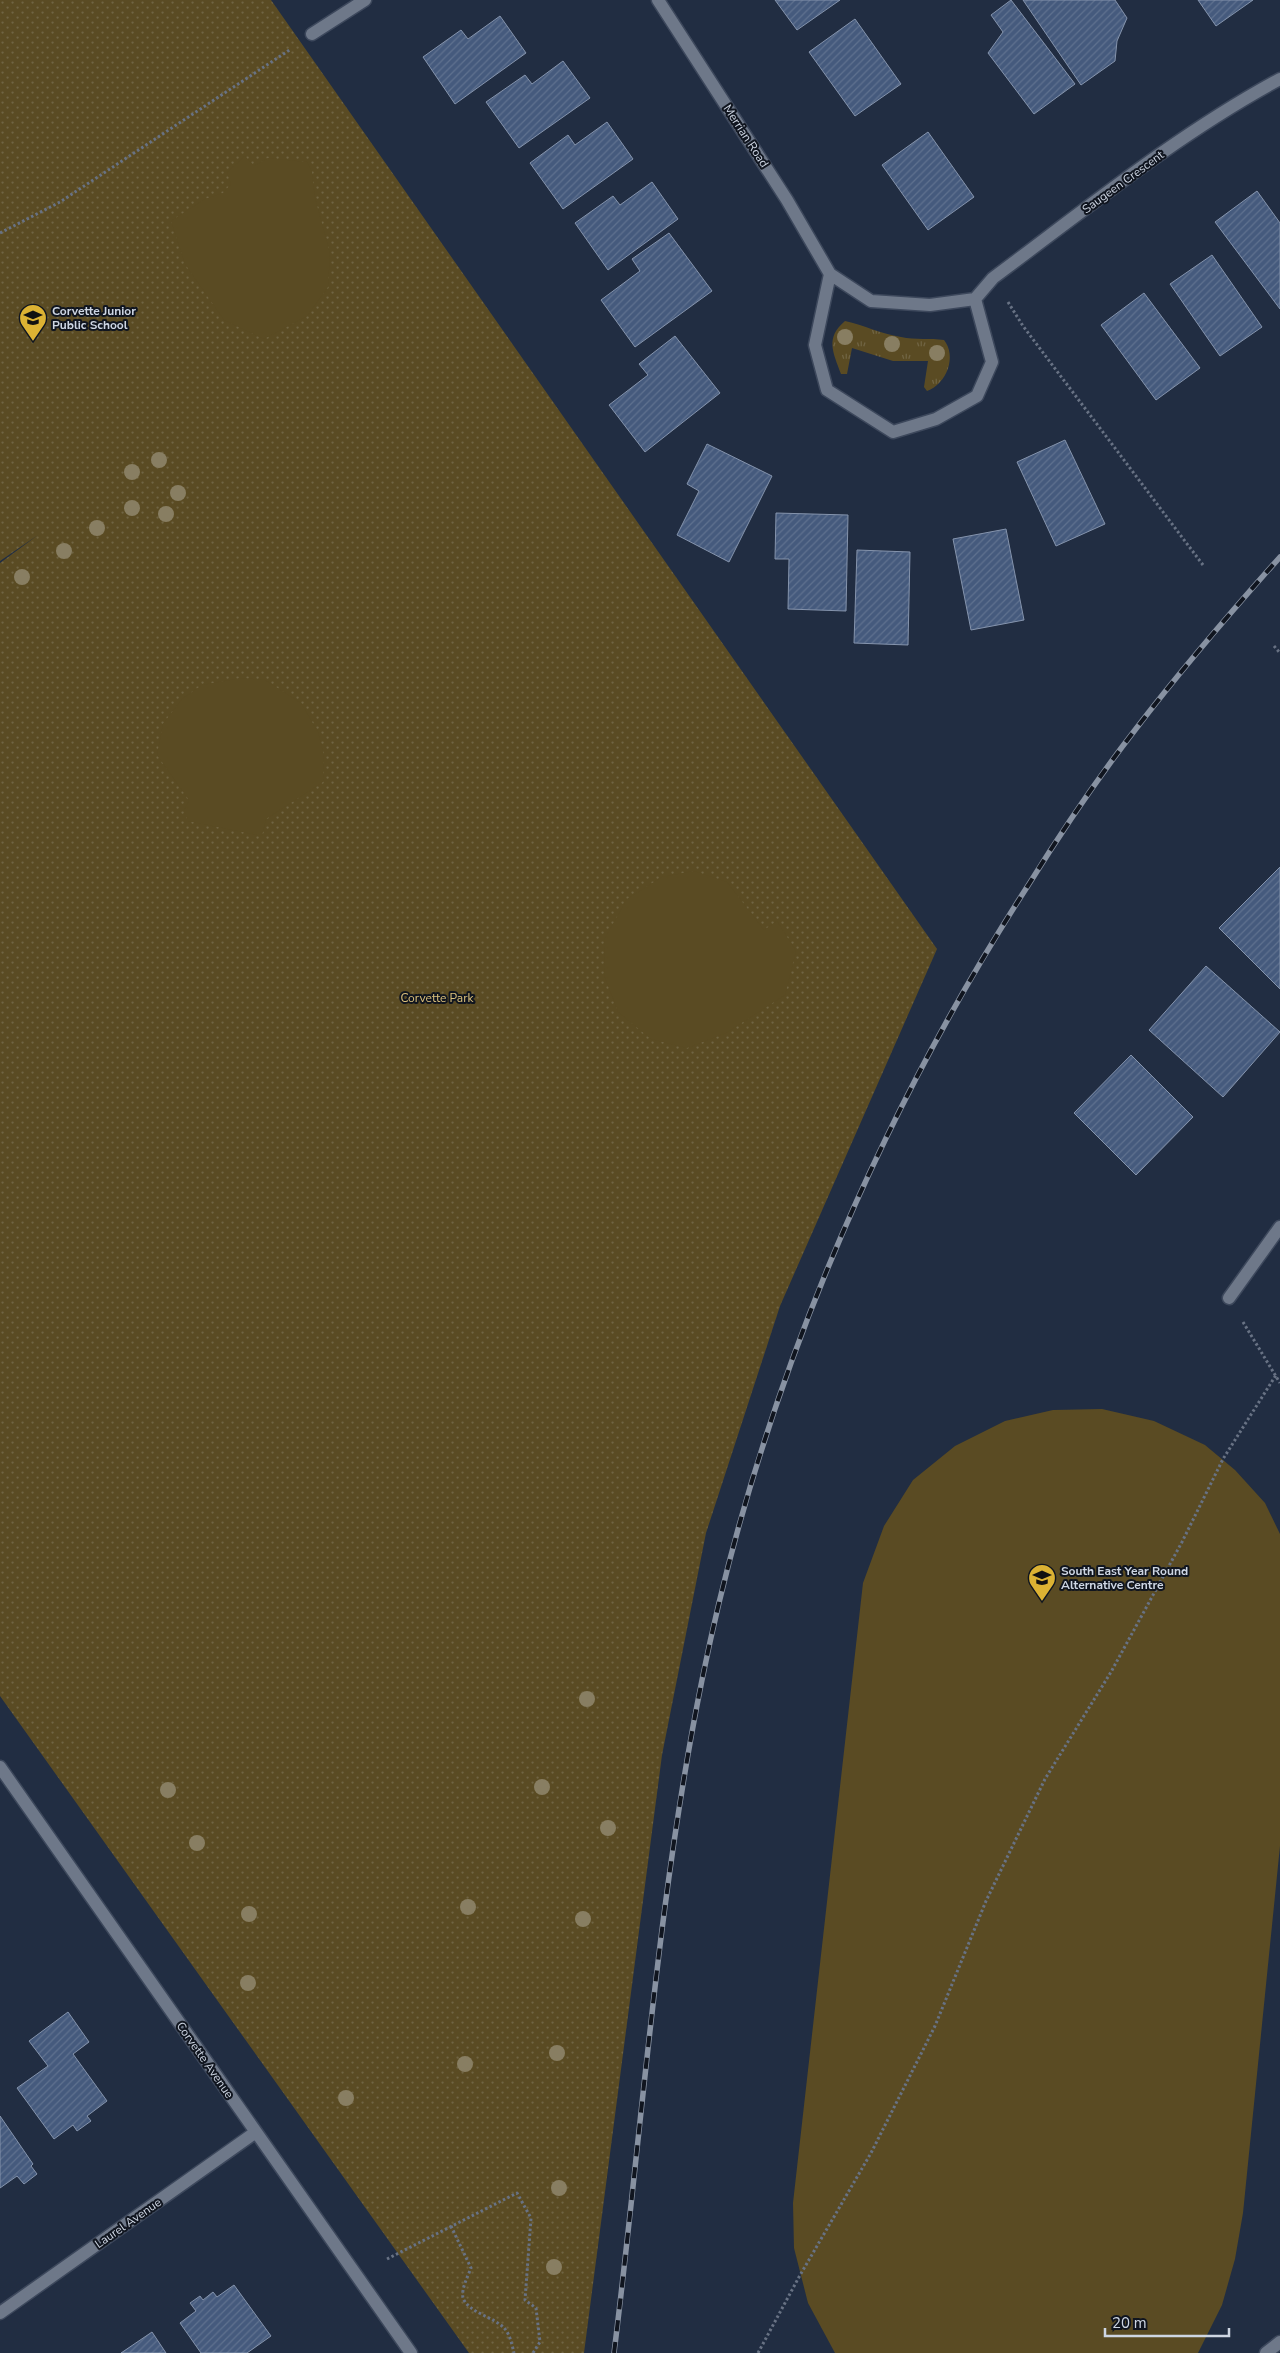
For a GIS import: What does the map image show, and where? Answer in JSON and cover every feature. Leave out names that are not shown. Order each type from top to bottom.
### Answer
[{"type":"street","points":[[312,34],[365,0]]},
{"type":"street","name":"Merrian Road","points":[[658,0],[787,200],[830,274],[871,301],[930,305],[975,299]]},
{"type":"street","name":"Saugeen Crescent","points":[[975,299],[993,278],[1130,176],[1238,102],[1280,79]]},
{"type":"street","points":[[830,274],[815,345],[826,390],[893,432],[936,419],[977,396],[992,362],[975,299]]},
{"type":"street","points":[[1229,1298],[1280,1227]]},
{"type":"street","name":"Corvette Avenue","points":[[0,1767],[411,2353]]},
{"type":"street","name":"Laurel Avenue","points":[[0,2313],[256,2132]]},
{"type":"street","points":[[1266,2353],[1280,2342]]},
{"type":"path","points":[[0,233],[60,202],[312,34]]},
{"type":"path","points":[[993,278],[1023,326],[1203,565]]},
{"type":"path","points":[[1274,646],[1280,653]]},
{"type":"path","points":[[1229,1298],[1280,1383]]},
{"type":"path","points":[[758,2353],[799,2277],[871,2153],[936,2026],[986,1901],[1046,1779],[1112,1672],[1182,1542],[1223,1459],[1276,1375]]},
{"type":"path","points":[[387,2259],[517,2193],[531,2218],[525,2300],[536,2308],[540,2342],[532,2353]]},
{"type":"path","points":[[451,2226],[471,2268],[464,2288],[463,2298],[470,2306],[504,2328],[514,2353]]},
{"type":"green space","name":"Corvette Park","points":[[0,0],[271,0],[937,949],[780,1306],[706,1533],[662,1755],[584,2353],[469,2353],[0,1696],[0,563],[38,535],[0,561]]},
{"type":"green space","points":[[245,156],[254,166],[268,158],[307,162],[312,172],[315,198],[330,253],[328,287],[307,316],[264,339],[224,320],[185,264],[171,221],[205,199],[223,193],[231,184],[227,172]]},
{"type":"green space","points":[[845,321],[894,336],[944,340],[950,354],[950,361],[945,376],[927,391],[924,387],[928,361],[893,361],[852,348],[847,374],[841,374],[832,346],[835,333]]},
{"type":"green space","points":[[241,678],[265,680],[301,703],[318,732],[324,756],[323,782],[266,819],[262,836],[188,821],[184,811],[189,800],[157,755],[163,724],[182,699],[202,685]]},
{"type":"green space","points":[[694,871],[727,882],[764,930],[777,921],[796,951],[785,995],[726,1033],[687,1048],[651,1039],[618,1012],[604,975],[605,938],[627,899],[662,877]]},
{"type":"green space","name":"South East Year Round Alternative Centre","points":[[1102,1409],[1154,1421],[1205,1445],[1235,1470],[1265,1503],[1280,1534],[1280,1846],[1243,2213],[1235,2259],[1222,2305],[1198,2353],[835,2353],[808,2303],[794,2248],[793,2203],[863,1583],[884,1526],[913,1480],[955,1446],[1005,1421],[1053,1410]]},
{"type":"building","points":[[775,0],[840,0],[797,30]]},
{"type":"building","points":[[1011,0],[1075,84],[1034,114],[988,53],[1003,32],[991,15]]},
{"type":"building","points":[[1023,0],[1115,0],[1127,18],[1117,41],[1115,61],[1081,85]]},
{"type":"building","points":[[1198,0],[1253,0],[1216,26]]},
{"type":"building","points":[[500,16],[526,53],[455,104],[423,57],[461,30],[468,39]]},
{"type":"building","points":[[855,19],[901,84],[855,116],[809,52]]},
{"type":"building","points":[[563,61],[590,98],[519,148],[486,102],[525,75],[532,84]]},
{"type":"building","points":[[607,122],[633,159],[563,209],[530,163],[568,135],[575,145]]},
{"type":"building","points":[[928,132],[974,197],[928,230],[882,165]]},
{"type":"building","points":[[652,182],[678,219],[608,270],[575,223],[613,196],[620,205]]},
{"type":"building","points":[[1257,191],[1280,223],[1280,309],[1215,222]]},
{"type":"building","points":[[669,233],[712,291],[635,347],[601,300],[640,271],[632,259]]},
{"type":"building","points":[[1212,255],[1262,327],[1220,356],[1170,284]]},
{"type":"building","points":[[1144,293],[1200,368],[1156,400],[1101,325]]},
{"type":"building","points":[[675,336],[720,393],[645,452],[609,405],[648,375],[639,364]]},
{"type":"building","points":[[1065,440],[1105,524],[1056,546],[1017,462]]},
{"type":"building","points":[[707,444],[772,476],[729,562],[677,535],[699,491],[687,484]]},
{"type":"building","points":[[776,513],[848,515],[846,611],[788,609],[789,559],[775,559]]},
{"type":"building","points":[[1006,529],[1024,620],[971,630],[953,539]]},
{"type":"building","points":[[857,550],[910,552],[908,645],[854,643]]},
{"type":"building","points":[[1280,867],[1280,989],[1219,928]]},
{"type":"building","points":[[1206,966],[1280,1032],[1223,1097],[1149,1030]]},
{"type":"building","points":[[1131,1055],[1193,1117],[1136,1175],[1074,1113]]},
{"type":"building","points":[[68,2012],[89,2042],[73,2054],[107,2101],[87,2116],[91,2121],[77,2131],[73,2125],[54,2139],[17,2088],[48,2066],[29,2041]]},
{"type":"building","points":[[0,2116],[33,2164],[31,2166],[37,2174],[24,2184],[17,2176],[0,2188]]},
{"type":"building","points":[[234,2285],[271,2336],[247,2353],[201,2353],[180,2323],[196,2311],[190,2303],[200,2296],[203,2300],[213,2292],[217,2297]]},
{"type":"building","points":[[152,2332],[166,2353],[121,2353]]},
{"type":"railway","points":[[614,2353],[662,1931],[686,1763],[702,1680],[726,1574],[755,1470],[789,1368],[828,1267],[872,1168],[920,1071],[972,976],[1054,844],[1107,767],[1188,664],[1280,557]]},
{"type":"place","name":"Corvette Junior Public School","points":[[33,342]]},
{"type":"place","name":"South East Year Round Alternative Centre","points":[[1042,1602]]}]
